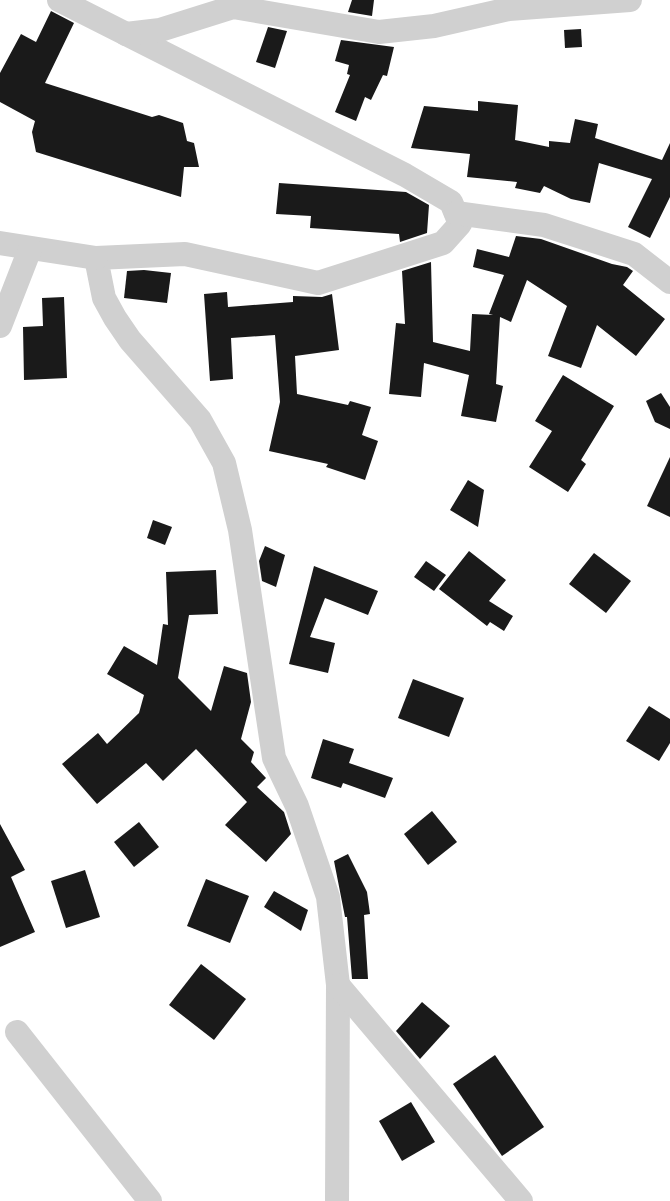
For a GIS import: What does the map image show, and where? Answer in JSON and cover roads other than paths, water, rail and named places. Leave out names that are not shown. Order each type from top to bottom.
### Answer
[{"type":"street","points":[[0,243],[96,258],[185,254],[318,283],[443,243],[460,224],[451,202],[405,175],[59,0]]},
{"type":"street","points":[[126,34],[160,30],[233,7],[379,32],[434,26],[509,9],[630,0]]},
{"type":"street","points":[[456,213],[544,225],[634,254],[670,282]]},
{"type":"street","points":[[0,326],[30,249]]},
{"type":"street","points":[[96,258],[104,298],[116,318],[130,340],[200,420],[224,464],[240,530],[274,758],[297,806],[328,897],[338,985],[337,1201]]},
{"type":"street","points":[[338,985],[521,1201]]},
{"type":"street","points":[[17,1032],[150,1201]]}]
